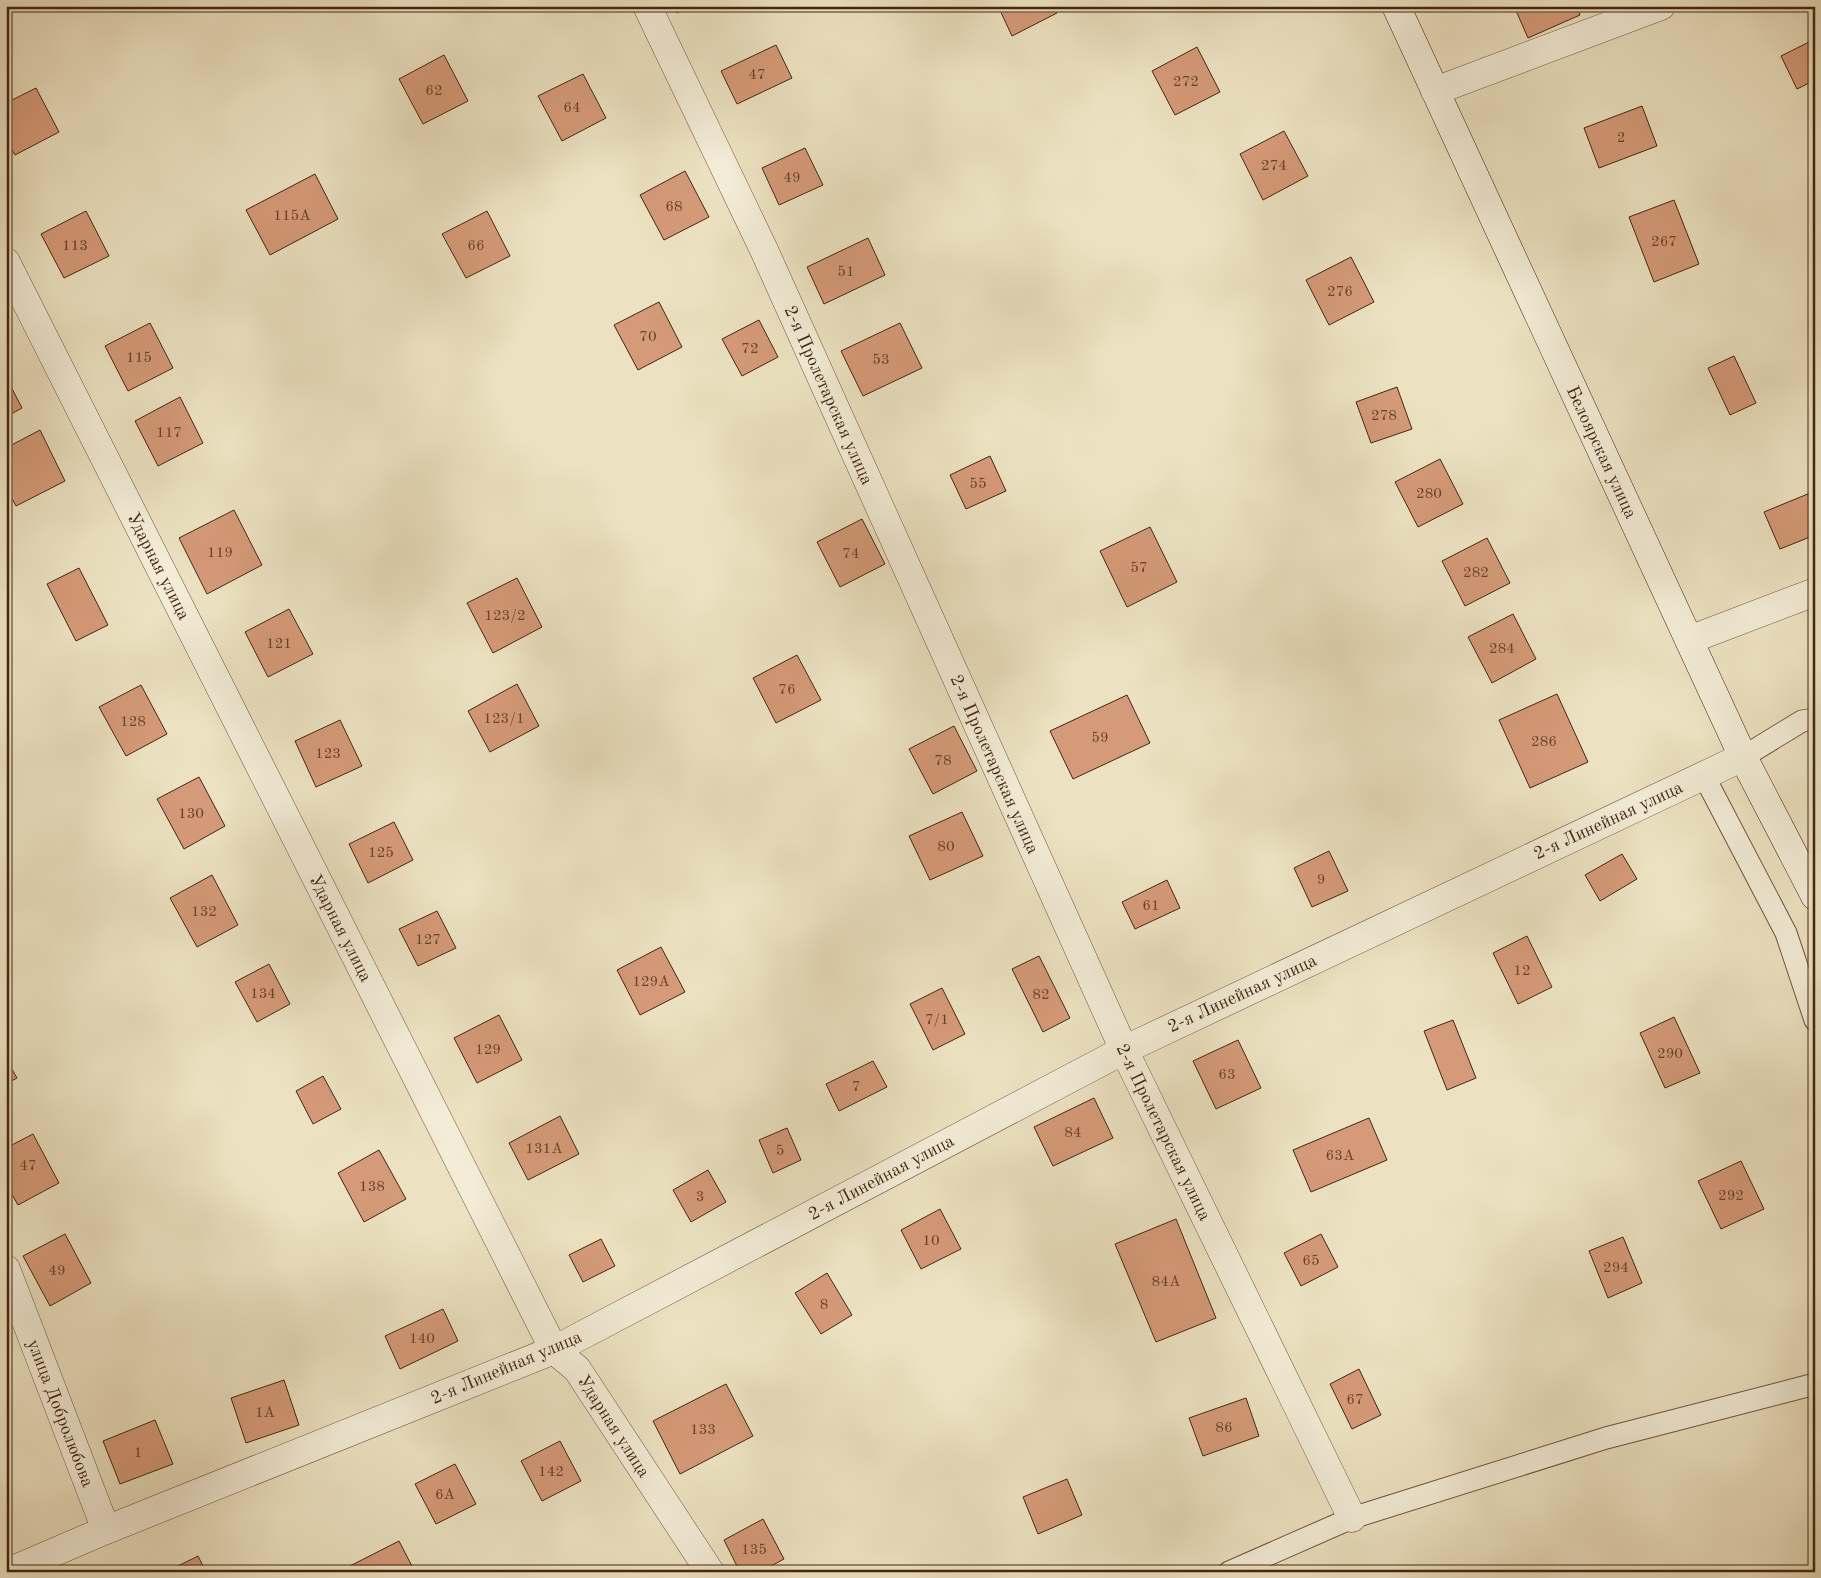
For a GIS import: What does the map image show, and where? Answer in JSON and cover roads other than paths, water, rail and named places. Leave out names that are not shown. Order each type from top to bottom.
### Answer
[{"type":"street","name":"2-я Пролетарская улица","points":[[647,6],[764,250],[1124,1050],[1352,1518]]},
{"type":"street","name":"Белоярская улица","points":[[1396,6],[1743,757],[1815,896]]},
{"type":"street","points":[[1435,91],[1661,6]]},
{"type":"street","name":"Ударная улица","points":[[6,262],[554,1350],[577,1369],[710,1572]]},
{"type":"street","points":[[1689,640],[1815,592]]},
{"type":"street","name":"2-я Линейная улица","points":[[8,1572],[106,1530],[554,1350],[1124,1050],[1743,757]]},
{"type":"street","name":"улица Добролюбова","points":[[6,1269],[106,1530]]},
{"type":"lane","points":[[1743,757],[1802,722],[1815,719]]},
{"type":"lane","points":[[1704,776],[1786,933],[1815,1020]]},
{"type":"lane","points":[[1228,1572],[1352,1518],[1606,1438],[1815,1384]]}]
